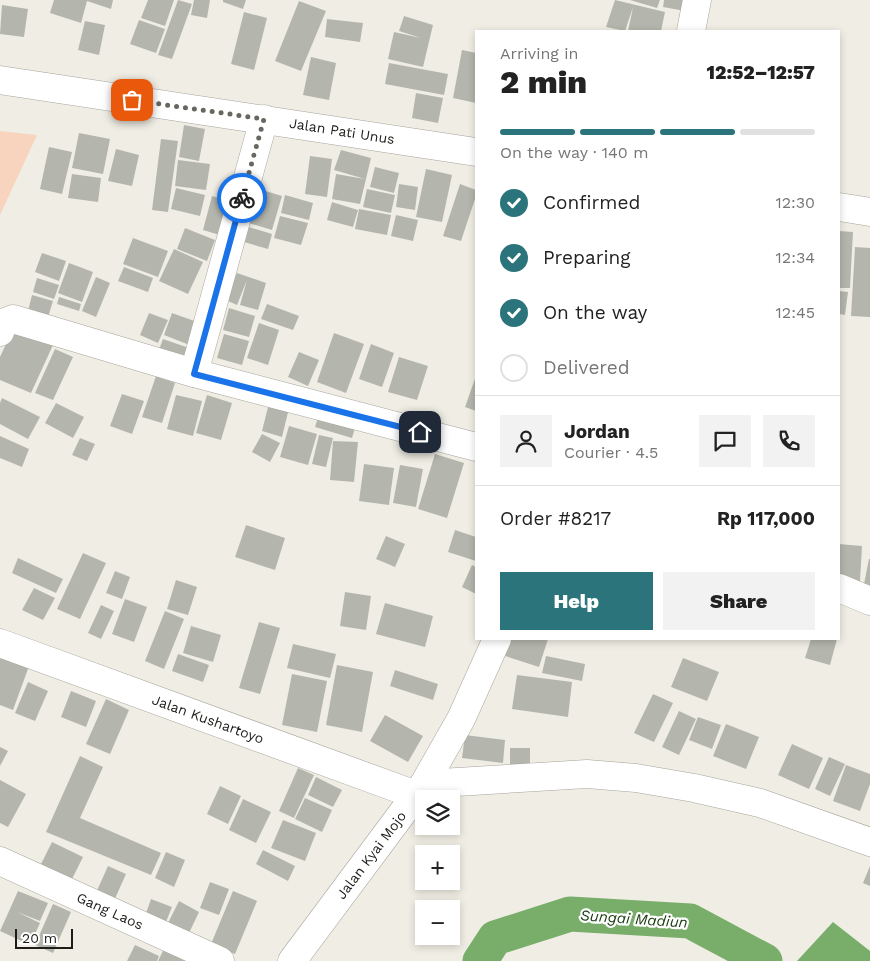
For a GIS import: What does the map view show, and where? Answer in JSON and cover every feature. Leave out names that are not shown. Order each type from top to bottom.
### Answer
[{"type":"street","points":[[691,30],[696,0]]},
{"type":"street","name":"Jalan Pati Unus","points":[[0,80],[475,152]]},
{"type":"street","points":[[194,374],[264,119]]},
{"type":"street","points":[[840,208],[870,212]]},
{"type":"street","points":[[0,332],[3,323],[13,319],[194,374],[475,447]]},
{"type":"street","points":[[840,588],[870,601]]},
{"type":"street","name":"Jalan Kyai Mojo","points":[[292,961],[420,789],[461,719],[497,640]]},
{"type":"street","name":"Jalan Kushartoyo","points":[[0,643],[420,789]]},
{"type":"street","points":[[420,789],[587,774],[636,778],[694,788],[760,803],[870,842]]},
{"type":"street","name":"Gang Laos","points":[[0,861],[220,961]]},
{"type":"shaded area","points":[[0,131],[37,135],[0,215]]},
{"type":"shaded area","points":[[833,922],[870,951],[870,961],[797,961]]},
{"type":"building","points":[[54,0],[113,0],[111,9],[87,1],[81,23],[50,13]]},
{"type":"building","points":[[148,0],[174,0],[165,26],[141,18]]},
{"type":"building","points":[[178,0],[192,4],[172,59],[158,55]]},
{"type":"building","points":[[194,0],[210,0],[207,18],[191,15]]},
{"type":"building","points":[[223,0],[246,0],[243,9],[223,2]]},
{"type":"building","points":[[615,0],[665,12],[661,30],[628,30],[633,7],[625,30],[606,27]]},
{"type":"building","points":[[630,0],[660,0],[657,8]]},
{"type":"building","points":[[664,0],[687,0],[685,11],[663,7]]},
{"type":"building","points":[[299,1],[326,11],[301,71],[275,61]]},
{"type":"building","points":[[2,5],[28,9],[24,37],[0,34]]},
{"type":"building","points":[[244,12],[267,18],[254,70],[231,64]]},
{"type":"building","points":[[404,16],[433,25],[423,67],[388,59],[394,32],[421,38],[399,31]]},
{"type":"building","points":[[327,19],[363,23],[360,42],[325,37]]},
{"type":"building","points":[[139,20],[165,29],[156,53],[130,44]]},
{"type":"building","points":[[85,21],[105,25],[99,55],[78,50]]},
{"type":"building","points":[[462,50],[475,53],[475,103],[453,98]]},
{"type":"building","points":[[311,57],[336,63],[329,100],[303,95]]},
{"type":"building","points":[[389,63],[448,74],[444,95],[385,84]]},
{"type":"building","points":[[416,93],[443,98],[438,123],[412,118]]},
{"type":"building","points":[[184,125],[205,129],[199,161],[179,157]]},
{"type":"building","points":[[79,133],[110,139],[103,174],[72,168]]},
{"type":"building","points":[[161,139],[178,141],[168,212],[152,210]]},
{"type":"building","points":[[49,147],[72,152],[62,194],[40,189]]},
{"type":"building","points":[[116,149],[139,155],[132,186],[108,181]]},
{"type":"building","points":[[341,150],[371,158],[360,204],[332,199],[336,174],[365,179],[334,170]]},
{"type":"building","points":[[310,156],[332,159],[327,197],[305,194]]},
{"type":"building","points":[[178,160],[210,164],[206,190],[175,186]]},
{"type":"building","points":[[375,167],[399,173],[394,193],[370,187]]},
{"type":"building","points":[[426,169],[452,175],[442,222],[416,217]]},
{"type":"building","points":[[72,174],[101,178],[98,202],[68,198]]},
{"type":"building","points":[[399,184],[418,187],[415,210],[396,207]]},
{"type":"building","points":[[460,184],[475,190],[475,199],[461,241],[443,236]]},
{"type":"building","points":[[252,187],[282,196],[272,230],[242,221]]},
{"type":"building","points":[[176,188],[205,195],[200,216],[171,209]]},
{"type":"building","points":[[367,189],[395,195],[391,213],[363,207]]},
{"type":"building","points":[[285,195],[313,203],[309,220],[281,213]]},
{"type":"building","points":[[212,196],[232,202],[223,236],[203,230]]},
{"type":"building","points":[[332,202],[358,210],[353,227],[327,220]]},
{"type":"building","points":[[359,209],[391,215],[387,235],[355,229]]},
{"type":"building","points":[[396,215],[418,220],[413,241],[391,236]]},
{"type":"building","points":[[280,216],[308,223],[301,245],[274,238]]},
{"type":"building","points":[[249,227],[272,234],[268,249],[244,242]]},
{"type":"building","points":[[185,228],[215,240],[207,261],[177,249]]},
{"type":"building","points":[[840,231],[853,232],[850,288],[840,288]]},
{"type":"building","points":[[133,238],[168,251],[158,277],[123,264]]},
{"type":"building","points":[[855,247],[870,248],[870,317],[851,316]]},
{"type":"building","points":[[174,249],[203,262],[188,294],[159,281]]},
{"type":"building","points":[[42,253],[66,261],[59,281],[35,272]]},
{"type":"building","points":[[69,263],[93,272],[82,302],[58,293]]},
{"type":"building","points":[[124,267],[153,278],[148,292],[118,281]]},
{"type":"building","points":[[237,273],[266,283],[258,310],[240,305],[247,280],[237,305],[226,300]]},
{"type":"building","points":[[96,277],[110,283],[96,317],[82,311]]},
{"type":"building","points":[[37,278],[59,285],[54,299],[33,292]]},
{"type":"building","points":[[840,291],[848,292],[845,315],[840,314]]},
{"type":"building","points":[[32,295],[53,301],[48,317],[28,311]]},
{"type":"building","points":[[59,297],[81,304],[79,311],[57,304]]},
{"type":"building","points":[[267,304],[299,316],[293,330],[261,319]]},
{"type":"building","points":[[229,308],[255,316],[249,337],[223,330]]},
{"type":"building","points":[[149,313],[168,320],[158,343],[140,335]]},
{"type":"building","points":[[172,313],[200,323],[192,346],[164,335]]},
{"type":"building","points":[[259,323],[279,330],[268,365],[247,358]]},
{"type":"building","points":[[14,327],[53,345],[31,393],[0,380],[0,357]]},
{"type":"building","points":[[334,333],[364,344],[346,393],[317,382]]},
{"type":"building","points":[[224,334],[249,341],[242,365],[217,358]]},
{"type":"building","points":[[163,339],[189,348],[184,364],[157,355]]},
{"type":"building","points":[[371,344],[394,353],[382,387],[359,379]]},
{"type":"building","points":[[55,349],[73,357],[53,400],[35,393]]},
{"type":"building","points":[[299,352],[319,360],[308,386],[288,377]]},
{"type":"building","points":[[399,357],[428,366],[417,400],[388,392]]},
{"type":"building","points":[[156,376],[175,383],[162,423],[142,417]]},
{"type":"building","points":[[475,379],[475,411],[465,407]]},
{"type":"building","points":[[122,394],[144,401],[132,434],[110,426]]},
{"type":"building","points":[[176,395],[202,401],[193,436],[167,429]]},
{"type":"building","points":[[207,395],[232,403],[221,440],[196,433]]},
{"type":"building","points":[[2,398],[40,417],[28,439],[0,424],[0,403]]},
{"type":"building","points":[[270,399],[290,404],[282,437],[262,431]]},
{"type":"building","points":[[56,403],[84,417],[73,438],[45,423]]},
{"type":"building","points":[[321,408],[358,418],[352,438],[315,427]]},
{"type":"building","points":[[289,426],[317,434],[308,465],[280,457]]},
{"type":"building","points":[[262,434],[280,443],[270,462],[252,452]]},
{"type":"building","points":[[319,435],[333,438],[326,467],[312,464]]},
{"type":"building","points":[[0,436],[29,449],[22,467],[0,458]]},
{"type":"building","points":[[80,438],[95,444],[87,461],[72,455]]},
{"type":"building","points":[[333,441],[358,442],[354,482],[330,480]]},
{"type":"building","points":[[435,454],[464,463],[447,518],[418,509]]},
{"type":"building","points":[[364,464],[394,468],[389,505],[359,501]]},
{"type":"building","points":[[400,465],[423,469],[416,507],[393,503]]},
{"type":"building","points":[[246,525],[285,538],[275,570],[235,557]]},
{"type":"building","points":[[455,530],[475,537],[475,561],[448,552]]},
{"type":"building","points":[[386,536],[405,544],[395,567],[376,559]]},
{"type":"building","points":[[840,544],[862,546],[860,581],[840,579]]},
{"type":"building","points":[[83,553],[106,563],[80,619],[57,609]]},
{"type":"building","points":[[18,558],[63,579],[56,593],[12,573]]},
{"type":"building","points":[[870,559],[870,585],[864,584]]},
{"type":"building","points":[[472,565],[475,566],[475,594],[462,587]]},
{"type":"building","points":[[115,571],[130,577],[122,599],[106,593]]},
{"type":"building","points":[[176,580],[197,587],[188,615],[167,609]]},
{"type":"building","points":[[34,588],[55,598],[43,620],[22,610]]},
{"type":"building","points":[[345,592],[371,596],[366,630],[340,626]]},
{"type":"building","points":[[125,599],[147,607],[134,642],[112,634]]},
{"type":"building","points":[[385,603],[433,616],[425,647],[376,634]]},
{"type":"building","points":[[101,605],[114,611],[101,639],[88,633]]},
{"type":"building","points":[[165,611],[184,619],[164,669],[145,661]]},
{"type":"building","points":[[259,622],[280,628],[260,694],[239,688]]},
{"type":"building","points":[[191,626],[221,635],[213,662],[183,653]]},
{"type":"building","points":[[510,640],[548,640],[539,667],[505,656]]},
{"type":"building","points":[[811,640],[837,640],[830,665],[805,658]]},
{"type":"building","points":[[293,644],[336,654],[330,678],[287,668]]},
{"type":"building","points":[[4,648],[32,658],[13,710],[0,705],[0,659]]},
{"type":"building","points":[[178,654],[209,665],[203,682],[172,671]]},
{"type":"building","points":[[546,656],[585,664],[582,681],[542,673]]},
{"type":"building","points":[[683,658],[719,672],[707,701],[671,687]]},
{"type":"building","points":[[337,665],[373,672],[362,732],[326,725]]},
{"type":"building","points":[[395,670],[438,684],[433,700],[390,686]]},
{"type":"building","points":[[292,674],[327,681],[317,732],[282,725]]},
{"type":"building","points":[[517,675],[572,682],[568,717],[512,709]]},
{"type":"building","points":[[28,682],[48,691],[35,721],[15,713]]},
{"type":"building","points":[[71,691],[96,701],[86,727],[61,717]]},
{"type":"building","points":[[653,694],[673,703],[654,742],[634,733]]},
{"type":"building","points":[[106,699],[129,710],[110,754],[86,744]]},
{"type":"building","points":[[679,711],[696,719],[679,755],[662,747]]},
{"type":"building","points":[[385,715],[423,736],[408,762],[370,741]]},
{"type":"building","points":[[698,717],[721,725],[712,749],[689,740]]},
{"type":"building","points":[[726,724],[759,737],[746,769],[713,756]]},
{"type":"building","points":[[465,735],[505,740],[503,763],[462,758]]},
{"type":"building","points":[[792,744],[823,758],[809,789],[778,775]]},
{"type":"building","points":[[0,747],[8,751],[0,766]]},
{"type":"building","points":[[510,748],[530,748],[530,765],[510,765]]},
{"type":"building","points":[[80,756],[103,767],[80,818],[161,853],[151,875],[46,832]]},
{"type":"building","points":[[829,757],[845,764],[830,796],[815,789]]},
{"type":"building","points":[[846,765],[870,774],[870,784],[860,811],[833,801]]},
{"type":"building","points":[[298,768],[314,775],[294,818],[279,811]]},
{"type":"building","points":[[316,777],[342,790],[333,807],[308,795]]},
{"type":"building","points":[[0,780],[26,794],[8,827],[0,823]]},
{"type":"building","points":[[220,786],[241,796],[228,824],[207,814]]},
{"type":"building","points":[[305,798],[332,810],[322,832],[295,819]]},
{"type":"building","points":[[243,799],[271,812],[256,843],[229,830]]},
{"type":"building","points":[[283,820],[316,833],[305,861],[271,848]]},
{"type":"building","points":[[52,842],[83,857],[70,883],[39,868]]},
{"type":"building","points":[[263,850],[295,866],[288,881],[256,864]]},
{"type":"building","points":[[166,852],[185,860],[174,887],[155,878]]},
{"type":"building","points":[[108,866],[126,874],[113,903],[95,895]]},
{"type":"building","points":[[870,866],[870,886],[863,883]]},
{"type":"building","points":[[210,882],[229,889],[219,915],[200,908]]},
{"type":"building","points":[[18,891],[48,903],[40,921],[17,912],[40,923],[30,945],[0,931]]},
{"type":"building","points":[[233,891],[257,901],[235,954],[211,944]]},
{"type":"building","points":[[151,899],[172,907],[164,927],[144,919]]},
{"type":"building","points":[[179,901],[199,912],[189,933],[168,923]]},
{"type":"building","points":[[53,904],[71,912],[53,953],[35,945]]},
{"type":"building","points":[[167,943],[189,953],[185,961],[158,961]]},
{"type":"building","points":[[135,945],[159,956],[157,961],[127,961]]},
{"type":"waterway","name":"Sungai Madiun","points":[[480,961],[495,938],[570,914],[690,921],[765,961]]},
{"type":"way so far","points":[[132,100],[264,119],[242,198]]},
{"type":"route","points":[[242,198],[194,374],[420,432]]}]
